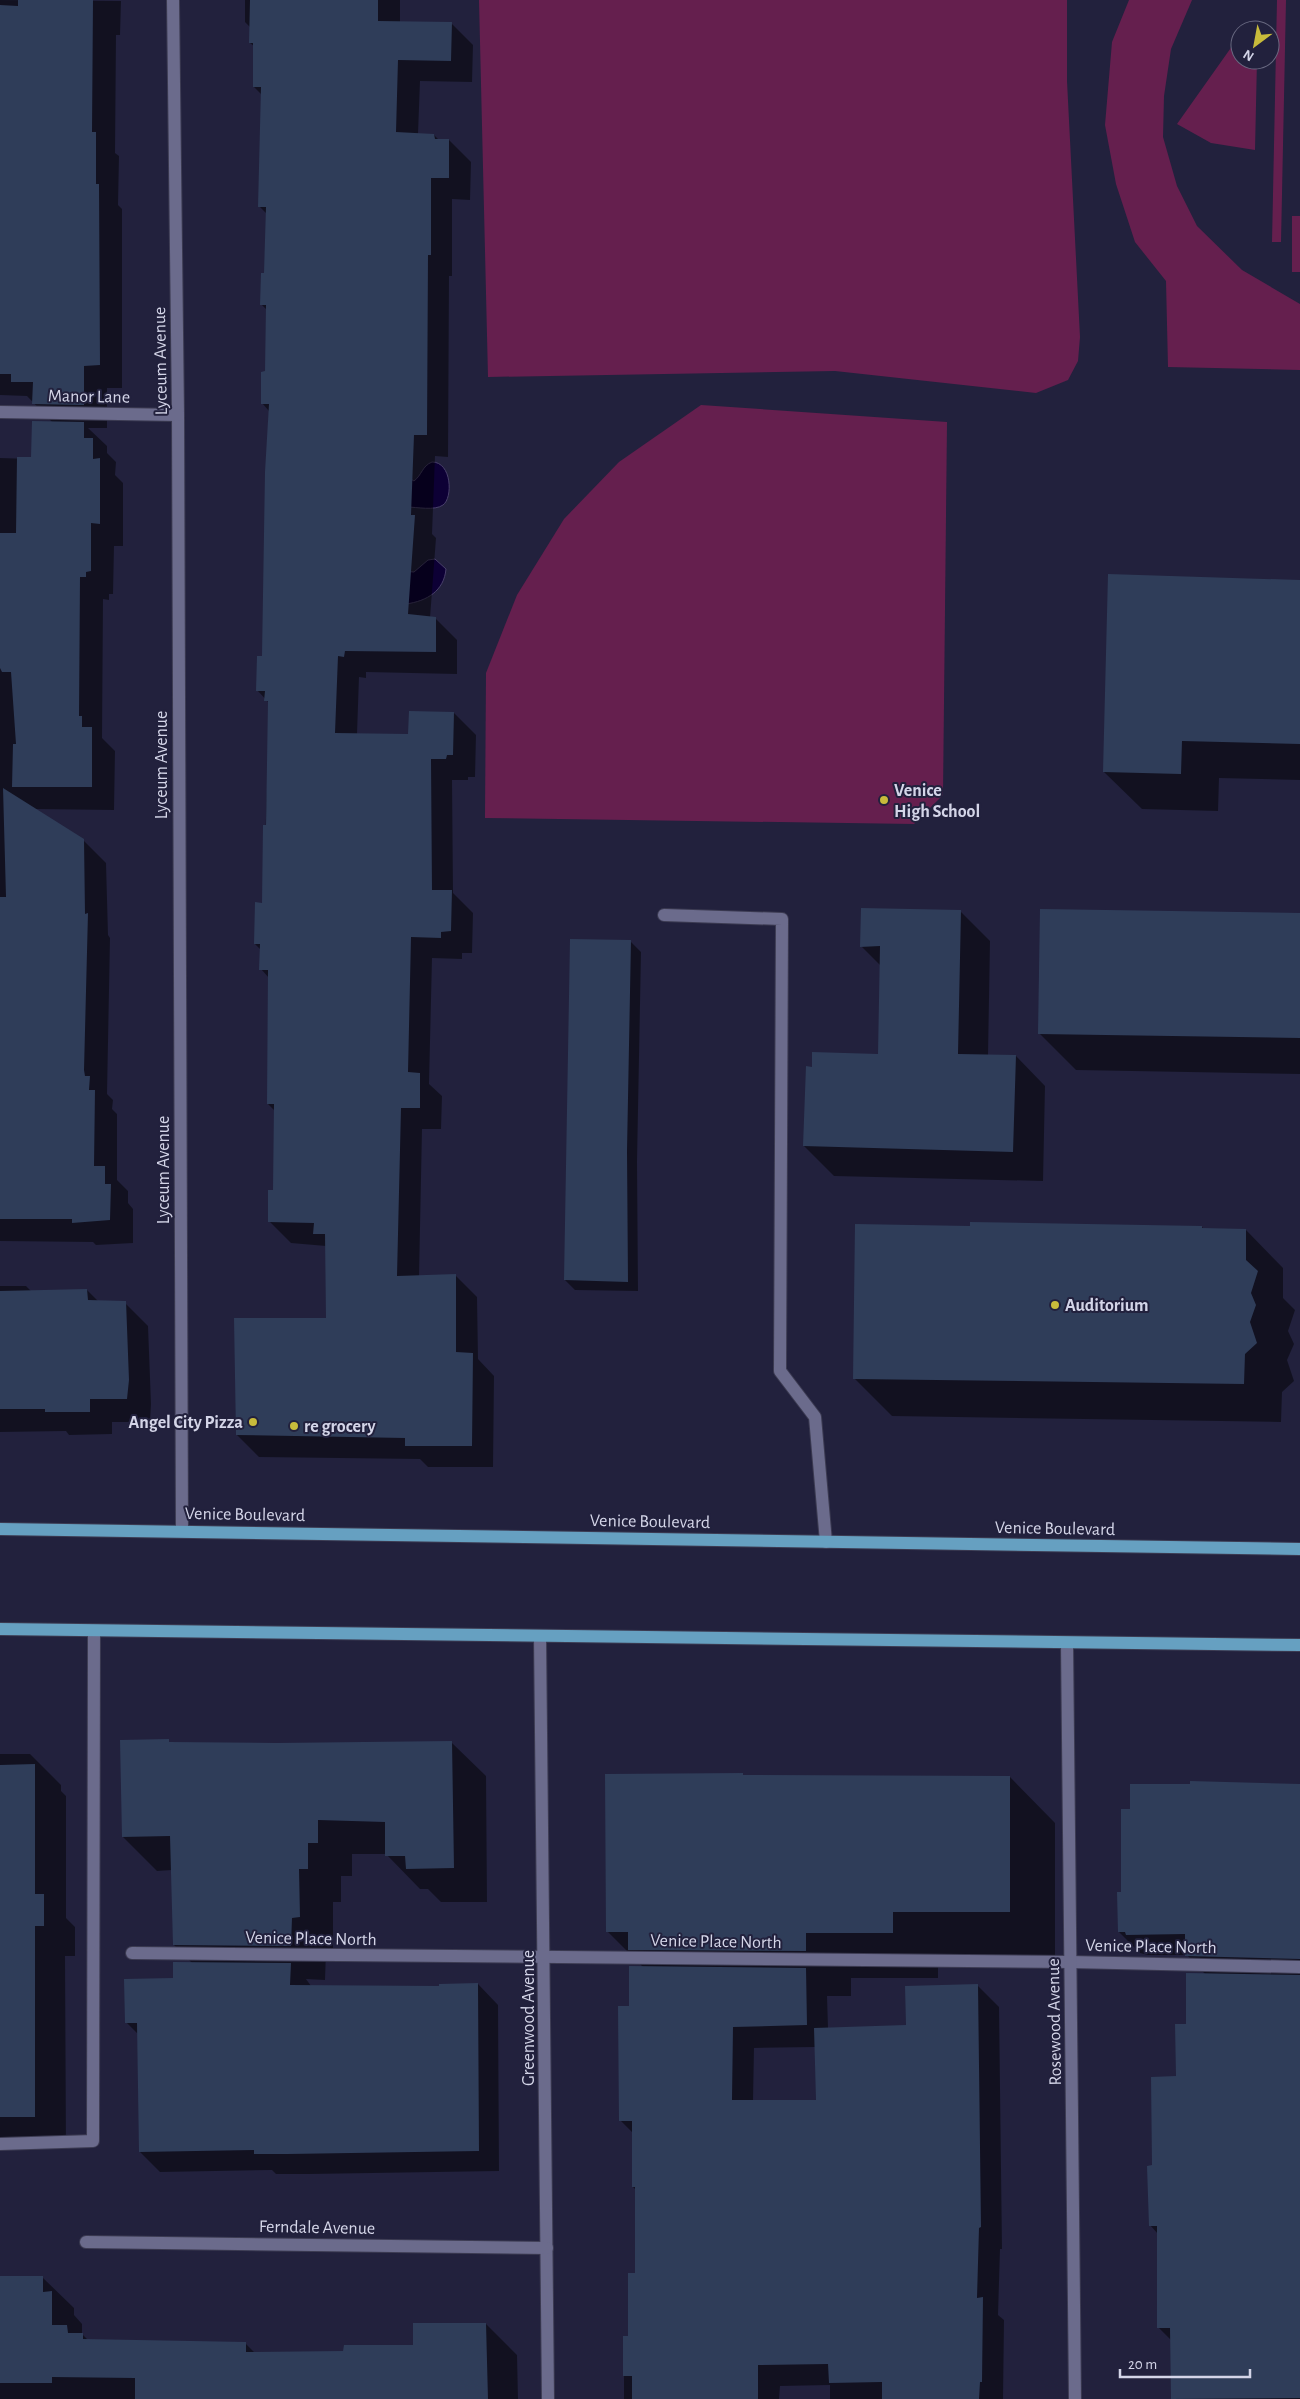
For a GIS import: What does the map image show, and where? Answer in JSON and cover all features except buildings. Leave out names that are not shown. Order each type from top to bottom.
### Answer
[{"type":"main road","name":"Venice Boulevard","points":[[0,1529],[1300,1549]]},
{"type":"main road","points":[[0,1629],[1067,1644],[1300,1645]]},
{"type":"street","name":"Lyceum Avenue","points":[[173,0],[178,415],[182,1531]]},
{"type":"street","name":"Manor Lane","points":[[0,412],[178,415]]},
{"type":"street","points":[[664,915],[782,919],[780,1371],[815,1417],[826,1542]]},
{"type":"street","points":[[0,2144],[93,2141],[94,1630]]},
{"type":"street","name":"Greenwood Avenue","points":[[540,1637],[545,1957],[548,2399]]},
{"type":"street","name":"Rosewood Avenue","points":[[1067,1644],[1075,2399]]},
{"type":"street","name":"Venice Place North","points":[[132,1953],[1071,1962],[1300,1967]]},
{"type":"street","name":"Ferndale Avenue","points":[[86,2242],[547,2248]]},
{"type":"shaded area","points":[[479,0],[1067,0],[1067,81],[1080,337],[1078,361],[1068,380],[1036,393],[835,371],[488,377]]},
{"type":"shaded area","points":[[1129,0],[1192,0],[1171,49],[1164,96],[1163,137],[1177,186],[1197,226],[1242,270],[1300,304],[1300,370],[1168,367],[1166,281],[1135,242],[1116,184],[1105,125],[1112,42]]},
{"type":"shaded area","points":[[1277,0],[1286,0],[1281,242],[1272,242],[1276,70],[1280,70],[1280,20],[1277,20]]},
{"type":"shaded area","points":[[1230,49],[1230,70],[1257,70],[1255,150],[1211,143],[1177,124]]},
{"type":"shaded area","points":[[1292,216],[1300,216],[1300,272],[1292,272]]},
{"type":"shaded area","points":[[701,405],[947,422],[943,795],[914,824],[485,818],[486,673],[517,595],[564,519],[619,462]]},
{"type":"shaded area","points":[[432,462],[444,468],[447,474],[449,488],[446,501],[440,507],[435,508],[407,507],[406,476],[414,481],[426,466]]},
{"type":"shaded area","points":[[435,559],[446,569],[442,583],[433,594],[414,603],[406,604],[402,571],[414,572],[428,560]]},
{"type":"place","name":"Venice High School","points":[[884,800]]},
{"type":"place","name":"Auditorium","points":[[1055,1305]]},
{"type":"place","name":"Angel City Pizza","points":[[253,1422]]},
{"type":"place","name":"re grocery","points":[[294,1426]]}]
